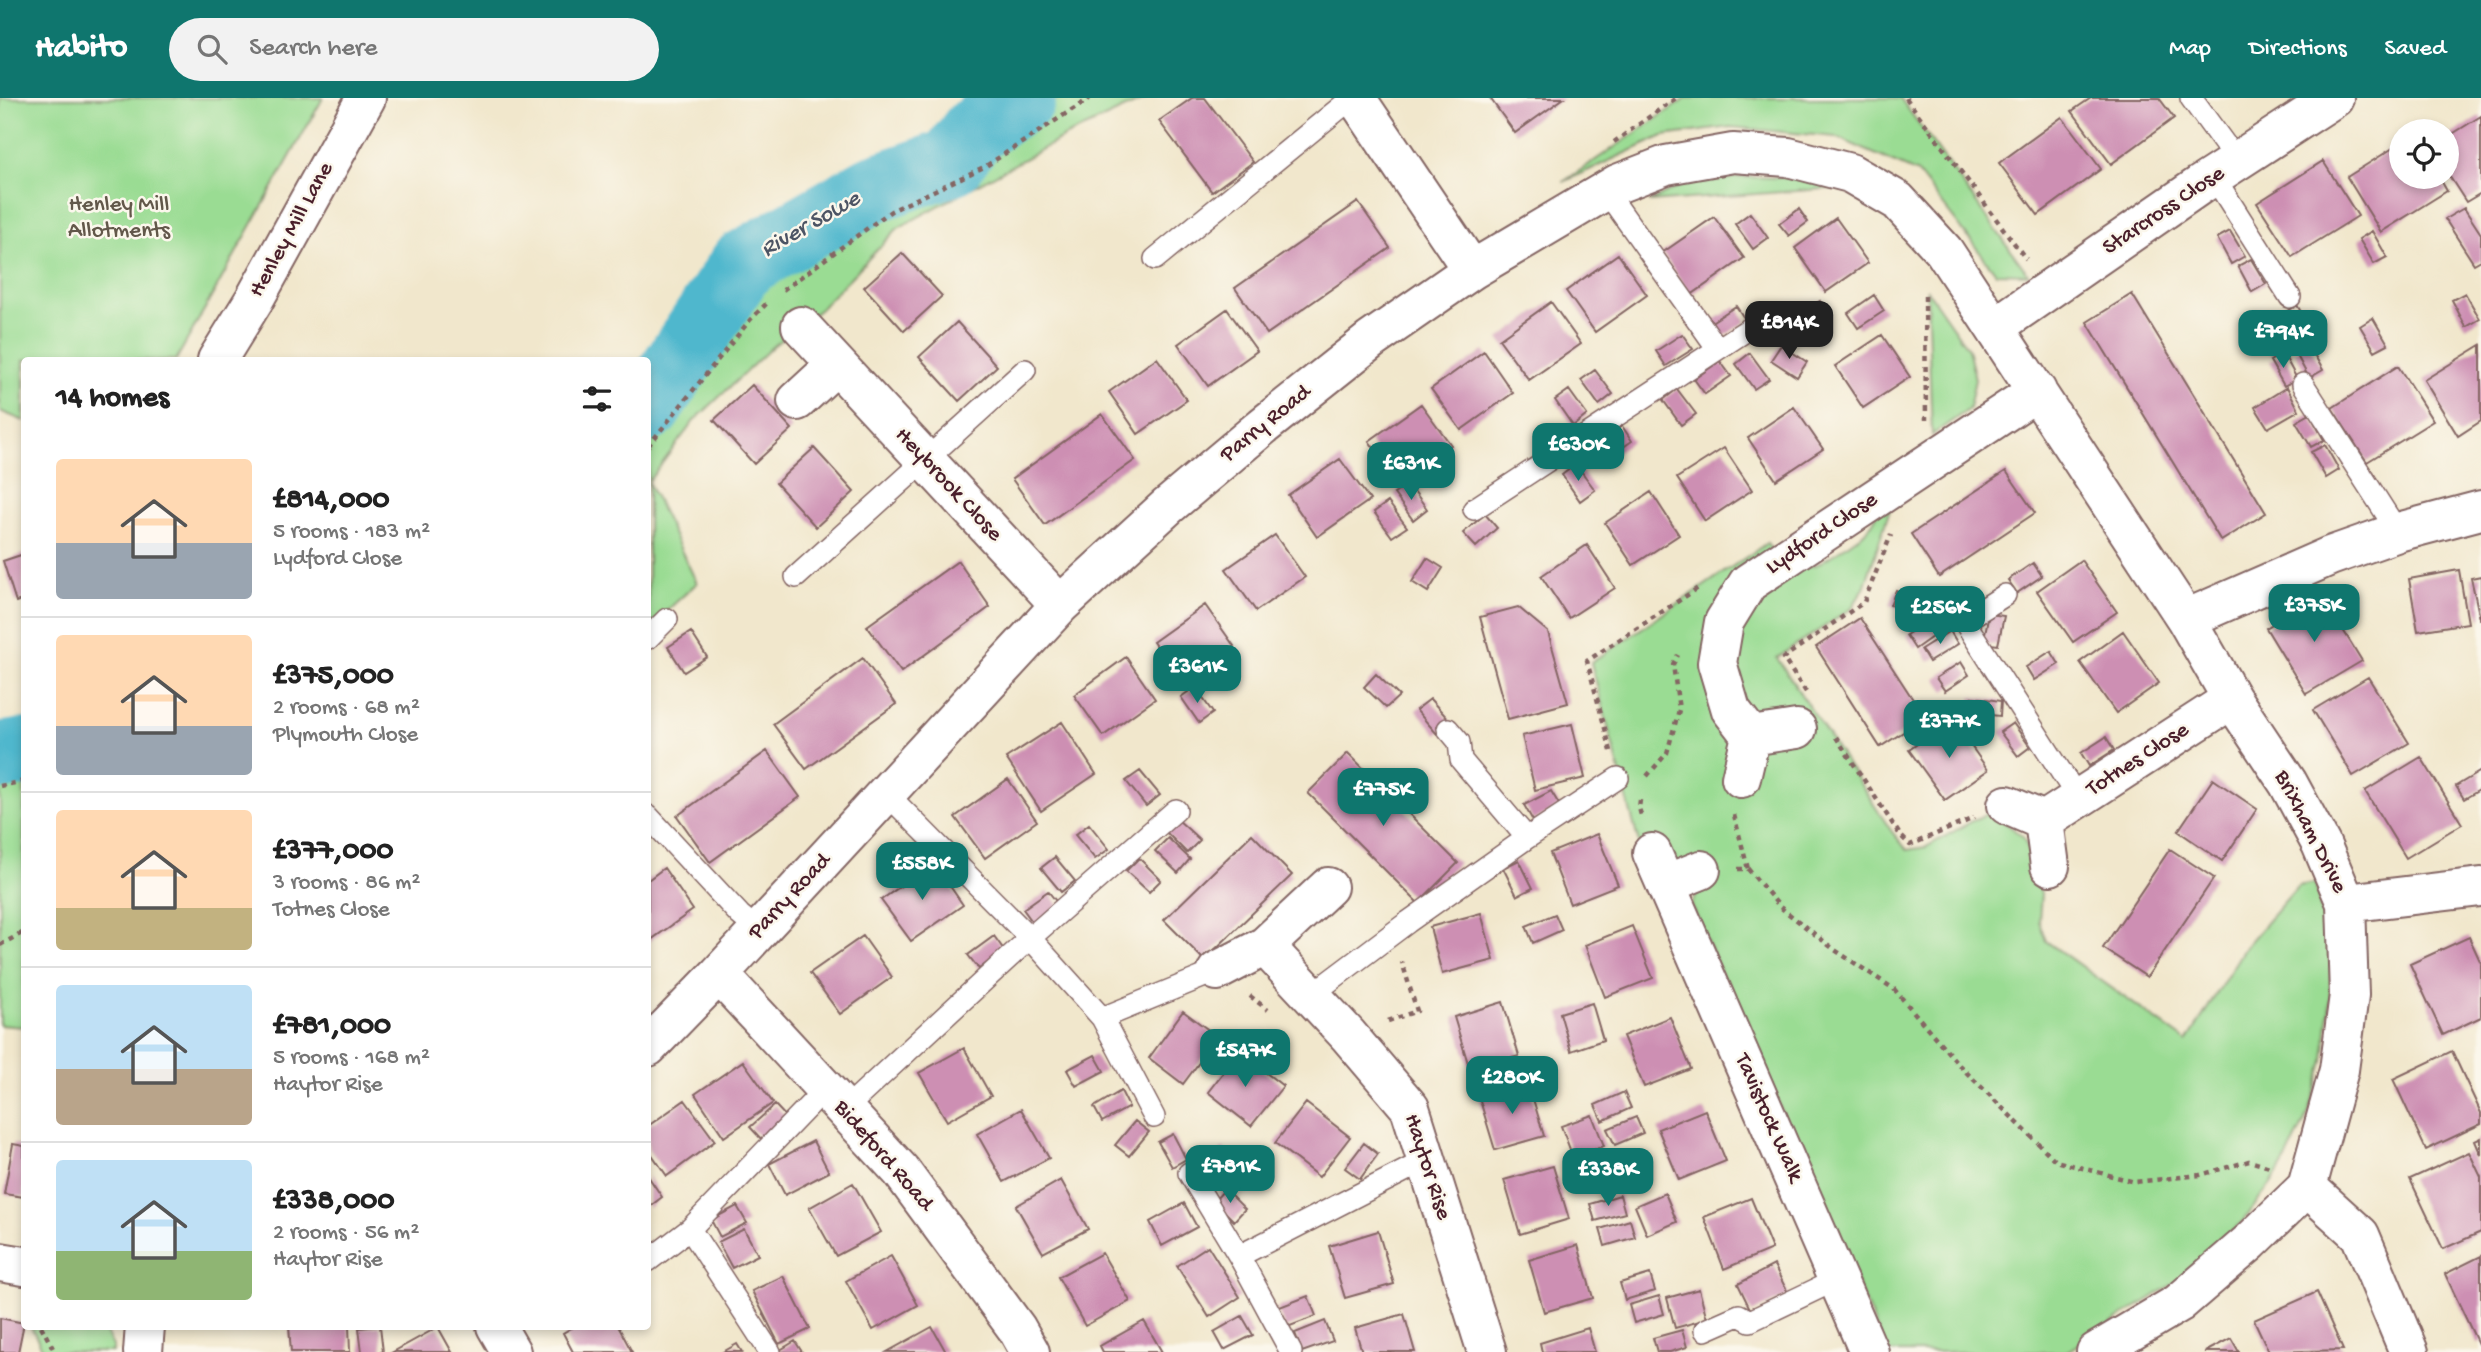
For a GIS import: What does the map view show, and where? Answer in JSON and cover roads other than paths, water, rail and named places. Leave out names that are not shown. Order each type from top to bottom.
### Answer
[{"type":"street","name":"Henley Mill Lane","points":[[219,357],[254,300],[366,98]]},
{"type":"street","points":[[1354,98],[1472,270]]},
{"type":"street","name":"Starcross Close","points":[[1995,327],[2225,169],[2334,98]]},
{"type":"street","name":"Parry Road","points":[[651,1044],[760,931],[1060,605],[1168,506],[1263,426],[1371,341],[1472,270],[1617,184],[1667,165],[1732,153],[1788,157],[1850,173],[1898,201],[1944,251],[1995,327]]},
{"type":"street","name":"Heybrook Close","points":[[801,326],[1060,605]]},
{"type":"street","name":"Brixham Drive","points":[[1995,327],[2186,619],[2232,699],[2288,783],[2321,844],[2346,903],[2349,995],[2339,1070],[2307,1186]]},
{"type":"street","points":[[797,401],[836,365]]},
{"type":"street","name":"Lydford Close","points":[[1751,736],[1731,709],[1717,663],[1724,622],[1748,583],[2036,391]]},
{"type":"street","points":[[2186,619],[2330,556],[2398,532],[2481,510]]},
{"type":"street","name":"Totnes Close","points":[[2044,821],[2232,699]]},
{"type":"street","points":[[1741,778],[1751,736],[1805,715]]},
{"type":"street","points":[[2007,806],[2044,821],[2050,866]]},
{"type":"street","name":"Tavistock Walk","points":[[1701,870],[1659,869],[1870,1352]]},
{"type":"street","points":[[1217,971],[1265,946],[1328,887]]},
{"type":"street","points":[[2346,903],[2481,887]]},
{"type":"street","name":"Haytor Rise","points":[[1265,946],[1348,1035],[1410,1108],[1487,1352]]},
{"type":"street","name":"Bideford Road","points":[[719,974],[901,1171],[1017,1329],[1030,1352]]},
{"type":"street","points":[[2096,1352],[2179,1303],[2250,1242],[2307,1186],[2360,1235],[2409,1352]]},
{"type":"street","points":[[0,1262],[21,1266]]},
{"type":"street","points":[[143,1352],[145,1330]]},
{"type":"street","points":[[498,1330],[510,1352]]},
{"type":"lane","points":[[1155,258],[1354,98]]},
{"type":"lane","points":[[2191,98],[2291,297]]},
{"type":"lane","points":[[1605,191],[1718,349]]},
{"type":"lane","points":[[1474,509],[1747,330]]},
{"type":"lane","points":[[796,577],[1025,370]]},
{"type":"lane","points":[[2303,384],[2398,532]]},
{"type":"lane","points":[[2005,595],[1964,621],[2078,799]]},
{"type":"lane","points":[[651,635],[667,619]]},
{"type":"lane","points":[[1448,729],[1459,742],[1461,760],[1527,838]]},
{"type":"lane","points":[[1311,995],[1527,838],[1618,778]]},
{"type":"lane","points":[[886,793],[1030,938],[1102,1018],[1154,1117]]},
{"type":"lane","points":[[651,1259],[690,1228],[834,1099],[1030,938],[1177,810]]},
{"type":"lane","points":[[651,820],[740,915],[760,931]]},
{"type":"lane","points":[[1102,1018],[1217,971]]},
{"type":"lane","points":[[1239,1256],[1426,1160]]},
{"type":"lane","points":[[1189,1173],[1239,1256],[1291,1352]]},
{"type":"lane","points":[[690,1228],[770,1352]]},
{"type":"lane","points":[[1705,1329],[1739,1315],[1750,1321],[1838,1279]]},
{"type":"waterway","name":"River Sowe","points":[[651,403],[743,264],[873,189],[951,162],[974,131],[1022,98]]},
{"type":"waterway","name":"River Sowe","points":[[0,756],[21,752]]},
{"type":"park label","name":"Henley Mill Allotments","points":[[119,218]]}]
